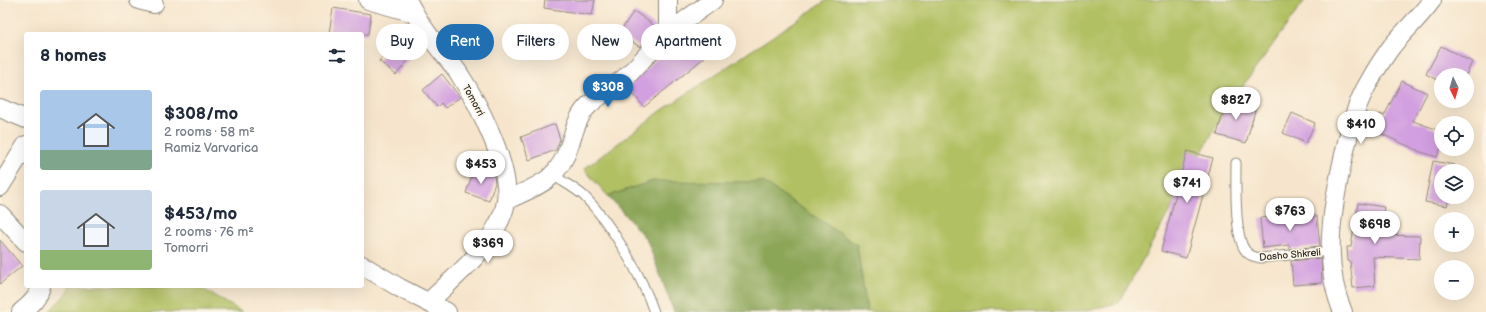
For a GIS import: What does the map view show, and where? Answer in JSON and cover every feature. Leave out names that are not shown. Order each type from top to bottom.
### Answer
[{"type":"street","name":"Tomorri","points":[[368,0],[410,6],[434,42],[456,70],[473,96],[485,120],[506,181],[507,200]]},
{"type":"street","points":[[668,0],[668,24]]},
{"type":"street","points":[[678,24],[713,0]]},
{"type":"street","name":"Dasho Shkreli","points":[[1342,312],[1335,283],[1330,251],[1337,186],[1348,137],[1368,83],[1392,46],[1432,0]]},
{"type":"street","points":[[428,303],[482,249],[497,228],[507,200],[539,186],[553,175],[562,164],[576,124],[585,109],[598,97],[621,81],[642,60]]},
{"type":"street","points":[[0,108],[24,117]]},
{"type":"street","points":[[0,187],[24,148]]},
{"type":"street","points":[[0,214],[24,240]]},
{"type":"street","points":[[364,266],[394,285],[447,312]]},
{"type":"street","points":[[21,312],[31,304],[40,292],[41,288]]},
{"type":"lane","name":"Dasho Shkreli","points":[[1236,163],[1238,226],[1244,249],[1248,254],[1261,258],[1330,251]]},
{"type":"lane","points":[[553,175],[582,195],[599,213],[627,256],[650,298],[654,312]]},
{"type":"green space","points":[[827,0],[1305,0],[1224,112],[1119,303],[1078,312],[867,312],[857,245],[653,181],[608,196],[584,169],[661,111]]},
{"type":"green space","points":[[653,181],[763,182],[857,245],[867,312],[674,312],[647,240],[608,196]]},
{"type":"green space","points":[[69,288],[201,288],[242,312],[49,312],[68,292]]},
{"type":"building","points":[[545,0],[595,0],[592,15],[544,8]]},
{"type":"building","points":[[333,8],[371,14],[368,34],[364,34],[364,32],[329,32]]},
{"type":"building","points":[[634,11],[652,24],[641,24],[640,47],[633,42],[633,24],[625,24]]},
{"type":"building","points":[[1441,46],[1472,62],[1469,68],[1434,68],[1434,78],[1426,74]]},
{"type":"building","points":[[380,60],[408,60],[396,75],[379,61]]},
{"type":"building","points":[[655,60],[701,60],[644,107],[628,88]]},
{"type":"building","points":[[442,74],[460,97],[445,108],[441,103],[437,107],[423,90]]},
{"type":"building","points":[[1402,81],[1427,93],[1413,121],[1434,128],[1434,156],[1437,157],[1421,152],[1373,130],[1380,114],[1384,116]]},
{"type":"building","points":[[1227,98],[1256,107],[1246,143],[1217,135]]},
{"type":"building","points":[[1292,113],[1315,123],[1306,143],[1283,133]]},
{"type":"building","points":[[555,124],[560,139],[556,150],[529,160],[521,137]]},
{"type":"building","points":[[1187,151],[1213,158],[1186,258],[1161,251]]},
{"type":"building","points":[[1433,161],[1450,164],[1434,164],[1434,204],[1425,202]]},
{"type":"building","points":[[474,169],[494,176],[495,183],[489,201],[466,193]]},
{"type":"building","points":[[1358,203],[1384,207],[1380,235],[1420,236],[1419,259],[1373,257],[1375,286],[1353,288],[1347,247],[1351,247]]},
{"type":"building","points":[[1436,204],[1447,204],[1447,206]]},
{"type":"building","points":[[1280,216],[1280,219],[1317,216],[1320,246],[1290,249],[1289,245],[1263,248],[1260,218]]},
{"type":"building","points":[[0,240],[22,266],[0,284]]},
{"type":"building","points":[[1321,258],[1322,283],[1293,285],[1291,261]]}]
